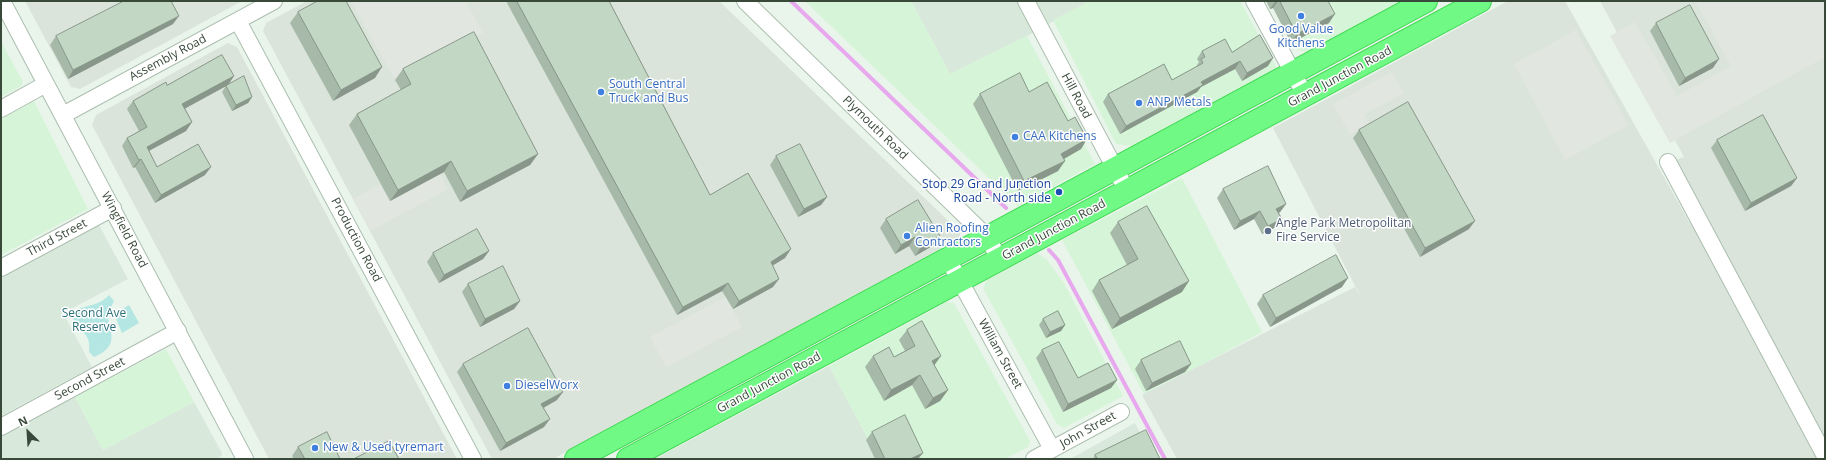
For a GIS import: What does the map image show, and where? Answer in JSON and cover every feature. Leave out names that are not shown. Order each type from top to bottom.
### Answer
[{"type":"highway","name":"Grand Junction Road","points":[[576,459],[1426,1]]},
{"type":"highway","name":"Grand Junction Road","points":[[628,459],[1480,1]]},
{"type":"highway","points":[[816,330],[827,352]]},
{"type":"street","name":"Wingfield Road","points":[[2,1],[178,331],[241,457]]},
{"type":"street","name":"Assembly Road","points":[[63,115],[274,1]]},
{"type":"street","name":"Plymouth Road","points":[[745,1],[988,238],[999,259]]},
{"type":"street","name":"Hill Road","points":[[1026,1],[1127,191]]},
{"type":"street","points":[[1254,1],[1305,95]]},
{"type":"street","name":"Production Road","points":[[238,21],[474,459]]},
{"type":"street","points":[[1,109],[46,84]]},
{"type":"street","points":[[1211,117],[1224,138]]},
{"type":"street","points":[[1668,162],[1825,456]]},
{"type":"street","name":"Third Street","points":[[1,268],[113,208]]},
{"type":"street","name":"William Street","points":[[948,259],[1052,449]]},
{"type":"street","name":"Second Street","points":[[1,427],[178,331]]},
{"type":"street","name":"John Street","points":[[1034,459],[1121,412]]},
{"type":"shaded area","points":[[25,1],[242,1],[80,89],[71,87]]},
{"type":"shaded area","points":[[307,1],[719,1],[960,232],[960,238],[553,459],[492,459],[263,31],[266,23]]},
{"type":"shaded area","points":[[351,1],[466,1],[483,33],[395,80]]},
{"type":"shaded area","points":[[805,1],[911,1],[950,74],[1027,36],[1095,164],[1018,206]]},
{"type":"shaded area","points":[[911,1],[1090,1],[1027,36],[950,74]]},
{"type":"shaded area","points":[[1090,1],[1240,1],[1277,68],[1132,146],[1116,144],[1053,20]]},
{"type":"shaded area","points":[[1272,1],[1404,1],[1308,52],[1298,50]]},
{"type":"shaded area","points":[[1508,1],[1565,1],[1692,227],[1668,162],[1684,157],[1600,1],[1825,1],[1825,459],[1177,459],[1142,395],[1355,287],[1363,301],[1273,128]]},
{"type":"shaded area","points":[[1695,1],[1825,1],[1825,57],[1670,143],[1610,36],[1635,22],[1677,96],[1731,66]]},
{"type":"shaded area","points":[[1576,30],[1629,125],[1565,160],[1514,64]]},
{"type":"shaded area","points":[[1,41],[23,82],[21,86],[1,97]]},
{"type":"shaded area","points":[[228,43],[237,47],[457,459],[269,459],[92,125],[96,115]]},
{"type":"shaded area","points":[[1392,72],[1404,93],[1364,114],[1369,124],[1350,135],[1333,104]]},
{"type":"shaded area","points":[[34,101],[88,209],[1,255],[1,119]]},
{"type":"shaded area","points":[[440,174],[448,189],[370,231],[353,199],[381,184],[390,201]]},
{"type":"shaded area","points":[[1182,178],[1262,332],[1198,367],[1144,394],[1062,240]]},
{"type":"shaded area","points":[[99,225],[128,279],[63,313],[92,367],[1,416],[1,278]]},
{"type":"shaded area","points":[[1037,253],[1047,260],[1064,283],[1123,396],[1064,428],[1057,424],[983,288],[987,279]]},
{"type":"shaded area","points":[[726,297],[742,327],[666,367],[650,337]]},
{"type":"shaded area","points":[[947,302],[954,303],[1030,441],[1028,447],[1005,459],[879,459],[829,366]]},
{"type":"shaded area","points":[[166,349],[194,402],[103,450],[75,397]]},
{"type":"shaded area","points":[[829,366],[879,459],[655,459]]},
{"type":"shaded area","points":[[75,397],[103,450],[194,402],[222,453],[221,456],[217,459],[4,459],[1,454],[1,437]]},
{"type":"shaded area","points":[[1135,423],[1155,459],[1070,459]]},
{"type":"green space","name":"Second Ave Reserve","points":[[109,295],[114,301],[107,315],[111,334],[110,345],[102,353],[94,357],[89,352],[88,339],[86,335],[74,322],[73,317],[77,310],[98,303]]},
{"type":"green space","points":[[129,305],[139,323],[122,333],[114,314]]},
{"type":"building","points":[[124,1],[171,1],[179,16],[73,70],[56,36]]},
{"type":"building","points":[[318,1],[346,1],[382,67],[341,90],[298,12]]},
{"type":"building","name":"South Central Truck and Bus","points":[[517,1],[609,1],[710,195],[748,173],[791,249],[771,262],[779,279],[739,301],[728,283],[683,307]]},
{"type":"building","name":"Good Value Kitchens","points":[[1280,1],[1328,1],[1335,14],[1297,34]]},
{"type":"building","points":[[1690,5],[1719,59],[1685,78],[1656,23]]},
{"type":"building","points":[[474,32],[538,154],[467,191],[451,161],[398,190],[357,114],[411,84],[403,69]]},
{"type":"building","points":[[1260,35],[1273,58],[1247,73],[1240,61],[1201,82],[1203,85],[1126,126],[1108,94],[1164,64],[1172,80],[1203,63],[1201,59],[1205,57],[1202,51],[1225,39],[1232,52]]},
{"type":"building","points":[[222,55],[234,76],[182,104],[192,122],[147,147],[157,167],[198,144],[211,167],[161,195],[141,159],[139,160],[127,138],[147,127],[133,101],[166,82],[167,85]]},
{"type":"building","points":[[1020,73],[1029,92],[1047,82],[1068,121],[1075,117],[1087,139],[1061,154],[1065,161],[1024,181],[980,94]]},
{"type":"building","points":[[244,76],[252,97],[236,105],[226,86]]},
{"type":"building","points":[[1408,102],[1475,221],[1425,248],[1359,130]]},
{"type":"building","points":[[1763,115],[1797,178],[1751,203],[1717,140]]},
{"type":"building","points":[[800,144],[827,197],[804,209],[776,156]]},
{"type":"building","points":[[1268,166],[1286,204],[1276,209],[1282,219],[1268,226],[1260,211],[1240,221],[1223,189]]},
{"type":"building","name":"Alien Roofing Contractors","points":[[918,200],[940,236],[921,247],[915,237],[901,245],[886,219]]},
{"type":"building","points":[[1147,206],[1189,281],[1120,318],[1099,280],[1138,259],[1118,222]]},
{"type":"building","points":[[477,229],[489,251],[444,275],[433,253]]},
{"type":"building","points":[[1336,255],[1348,278],[1276,318],[1263,295]]},
{"type":"building","points":[[503,266],[520,301],[485,319],[468,284]]},
{"type":"building","points":[[1058,311],[1065,325],[1050,332],[1043,319]]},
{"type":"building","points":[[922,321],[941,356],[932,361],[948,390],[933,398],[920,375],[891,390],[873,356],[889,347],[894,357],[915,346],[907,330]]},
{"type":"building","name":"DieselWorx","points":[[528,328],[563,392],[541,404],[550,419],[506,443],[463,364]]},
{"type":"building","points":[[1180,341],[1191,364],[1152,383],[1141,360]]},
{"type":"building","points":[[1059,342],[1078,378],[1108,363],[1117,380],[1068,404],[1042,350]]},
{"type":"building","points":[[905,415],[923,453],[910,459],[885,459],[872,432]]},
{"type":"building","points":[[1146,430],[1160,459],[1095,459],[1097,458],[1095,455]]},
{"type":"building","points":[[327,432],[340,459],[305,459],[298,447]]},
{"type":"building","points":[[389,441],[399,459],[354,459]]},
{"type":"waterway","points":[[791,1],[1006,208]]},
{"type":"waterway","points":[[1049,250],[1058,260],[1165,459]]},
{"type":"place","name":"Good Value Kitchens","points":[[1301,16]]},
{"type":"place","name":"South Central Truck and Bus","points":[[601,92]]},
{"type":"place","name":"ANP Metals","points":[[1139,103]]},
{"type":"place","name":"CAA Kitchens","points":[[1015,137]]},
{"type":"place","name":"Stop 29 Grand Junction Road - North side","points":[[1059,192]]},
{"type":"place","name":"Angle Park Metropolitan Fire Service","points":[[1268,231]]},
{"type":"place","name":"Alien Roofing Contractors","points":[[907,236]]},
{"type":"place","name":"DieselWorx","points":[[507,386]]},
{"type":"place","name":"New & Used tyremart","points":[[315,448]]}]
